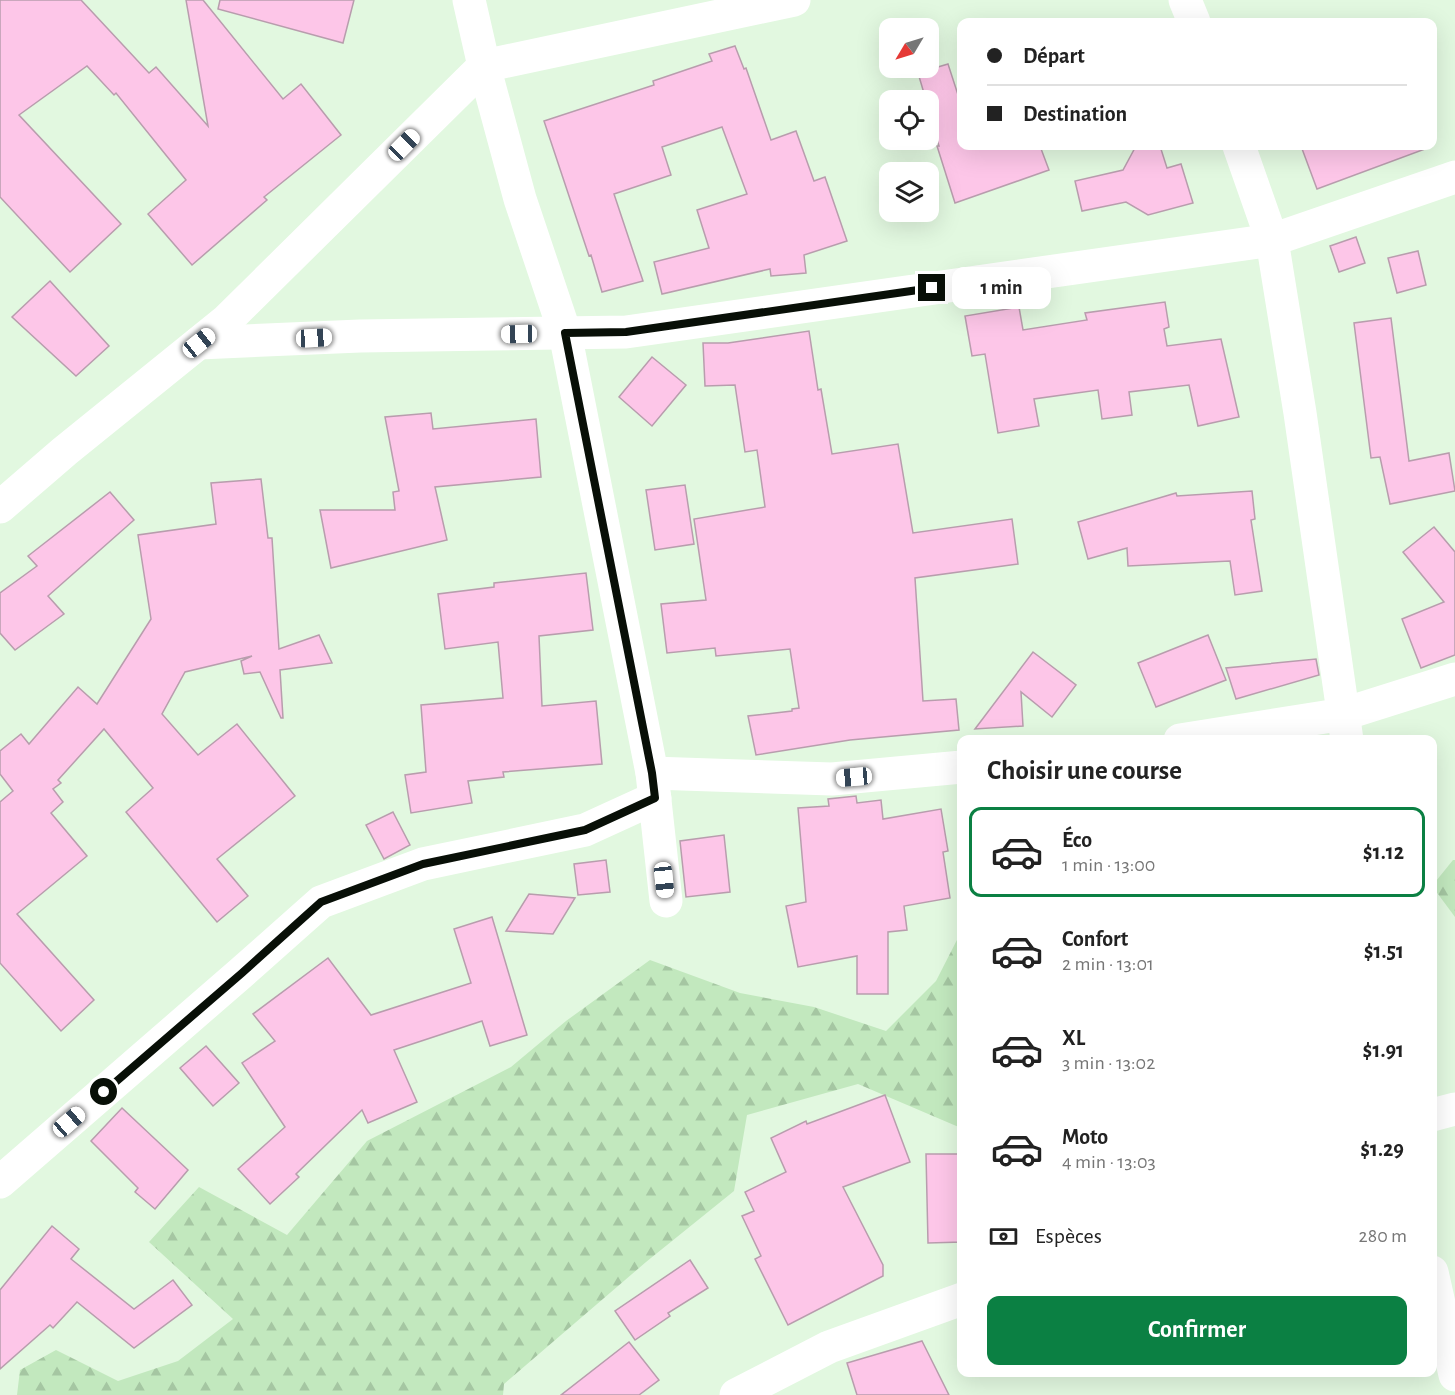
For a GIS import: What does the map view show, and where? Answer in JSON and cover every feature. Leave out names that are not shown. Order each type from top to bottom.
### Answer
[{"type":"street","points":[[469,0],[484,66],[520,199],[565,333],[654,785],[666,901]]},
{"type":"street","points":[[0,507],[65,451],[227,320],[484,66],[794,0]]},
{"type":"street","points":[[1185,0],[1192,18]]},
{"type":"street","points":[[1240,150],[1272,240],[1302,425],[1346,727]]},
{"type":"street","points":[[199,343],[360,336],[626,332],[1272,240],[1455,177]]},
{"type":"street","points":[[1244,735],[1346,727],[1455,679]]},
{"type":"street","points":[[0,1182],[321,902],[423,864],[585,830],[654,785],[832,779],[957,767]]},
{"type":"street","points":[[1437,1113],[1455,1109]]},
{"type":"street","points":[[1437,1294],[1455,1375]]},
{"type":"street","points":[[735,1395],[829,1347],[957,1301]]},
{"type":"green space","points":[[1455,860],[1455,917],[1437,893],[1437,880]]},
{"type":"green space","points":[[957,940],[957,1126],[858,1084],[747,1115],[734,1191],[646,1262],[504,1384],[503,1395],[17,1395],[20,1370],[56,1350],[118,1381],[178,1361],[233,1319],[149,1242],[199,1187],[287,1235],[367,1141],[511,1067],[566,1021],[650,960],[740,993],[814,1007],[886,1031],[936,981]]},
{"type":"building","points":[[0,0],[81,0],[149,73],[156,67],[208,126],[186,0],[203,0],[283,99],[301,84],[341,135],[264,197],[267,200],[192,265],[148,214],[186,180],[116,93],[114,95],[87,66],[19,115],[121,224],[70,272],[0,197]]},
{"type":"building","points":[[220,0],[354,0],[343,43],[218,9]]},
{"type":"building","points":[[735,46],[744,69],[746,68],[771,140],[796,131],[814,181],[825,177],[847,241],[804,255],[806,273],[771,276],[770,269],[662,294],[654,262],[709,248],[697,210],[747,194],[722,127],[662,147],[671,175],[614,194],[643,281],[602,292],[544,121],[654,85],[653,81],[712,61],[709,54]]},
{"type":"building","points":[[948,64],[957,92],[957,150],[1042,150],[1049,170],[955,203],[938,150],[939,90],[923,90],[919,78],[939,78],[939,67]]},
{"type":"building","points":[[1134,150],[1161,150],[1167,168],[1181,164],[1193,203],[1148,215],[1126,202],[1082,211],[1075,181],[1123,170]]},
{"type":"building","points":[[1302,150],[1422,150],[1317,189]]},
{"type":"building","points":[[1356,237],[1365,263],[1339,272],[1330,246]]},
{"type":"building","points":[[1418,251],[1426,285],[1397,293],[1388,258]]},
{"type":"building","points":[[50,281],[109,346],[76,376],[12,317]]},
{"type":"building","points":[[1165,302],[1169,327],[1164,329],[1167,346],[1221,339],[1239,417],[1198,426],[1189,385],[1129,392],[1132,415],[1102,419],[1098,390],[1034,399],[1039,426],[998,433],[985,354],[972,356],[965,316],[1019,307],[1023,330],[1087,320],[1085,313]]},
{"type":"building","points":[[1391,318],[1409,461],[1449,453],[1455,491],[1390,504],[1380,457],[1371,458],[1354,323]]},
{"type":"building","points":[[809,331],[818,390],[821,389],[832,454],[898,444],[913,533],[1012,519],[1018,564],[915,578],[923,701],[956,699],[959,730],[850,740],[756,755],[748,716],[792,711],[792,709],[799,708],[790,649],[716,656],[715,648],[667,653],[661,604],[706,600],[694,519],[765,507],[757,450],[745,452],[735,385],[705,386],[703,343],[728,343]]},
{"type":"building","points":[[652,357],[686,385],[652,426],[619,397]]},
{"type":"building","points":[[431,413],[433,429],[536,419],[541,477],[435,487],[447,540],[331,568],[320,510],[395,510],[393,492],[399,491],[385,417]]},
{"type":"building","points":[[261,479],[268,538],[272,538],[279,649],[319,635],[332,663],[280,670],[283,718],[260,672],[244,674],[241,661],[252,656],[185,672],[162,714],[198,755],[237,724],[295,796],[217,859],[248,896],[217,922],[126,812],[153,788],[104,729],[58,780],[61,783],[53,789],[63,802],[51,813],[87,856],[17,914],[94,1000],[61,1031],[0,963],[0,802],[13,791],[0,774],[0,751],[21,734],[29,744],[78,687],[97,704],[151,619],[138,535],[216,524],[211,483]]},
{"type":"building","points":[[685,485],[694,544],[655,550],[646,490]]},
{"type":"building","points":[[1252,491],[1255,519],[1251,520],[1262,591],[1235,595],[1230,561],[1128,566],[1127,548],[1088,559],[1078,522],[1176,493],[1177,496]]},
{"type":"building","points":[[110,492],[134,520],[48,596],[64,614],[15,650],[0,633],[0,593],[37,566],[28,556]]},
{"type":"building","points":[[1434,527],[1455,552],[1455,655],[1421,668],[1402,619],[1444,602],[1403,552]]},
{"type":"building","points":[[586,573],[593,630],[539,636],[542,706],[596,701],[602,764],[503,772],[504,777],[468,781],[472,803],[411,813],[405,775],[426,772],[421,705],[503,698],[498,642],[445,649],[438,594],[494,587],[494,583]]},
{"type":"building","points":[[1208,635],[1226,680],[1156,707],[1138,663]]},
{"type":"building","points":[[1033,652],[1076,685],[1052,717],[1021,692],[1023,726],[975,729]]},
{"type":"building","points":[[1316,659],[1319,675],[1236,699],[1226,668]]},
{"type":"building","points":[[856,796],[857,803],[881,800],[883,819],[941,809],[948,851],[943,852],[950,898],[904,906],[907,930],[888,932],[888,994],[857,994],[857,956],[798,967],[786,906],[806,902],[798,808],[829,806],[828,799]]},
{"type":"building","points":[[393,812],[410,845],[384,859],[366,825]]},
{"type":"building","points":[[724,835],[730,892],[686,897],[680,841]]},
{"type":"building","points":[[606,860],[610,892],[578,895],[574,864]]},
{"type":"building","points":[[529,894],[575,898],[553,934],[506,931]]},
{"type":"building","points":[[492,917],[527,1035],[490,1046],[482,1021],[394,1050],[417,1102],[368,1123],[362,1110],[296,1174],[299,1177],[270,1204],[238,1169],[285,1127],[242,1063],[275,1041],[253,1014],[328,958],[371,1015],[471,983],[454,929]]},
{"type":"building","points":[[206,1046],[239,1083],[213,1106],[180,1068]]},
{"type":"building","points":[[885,1095],[910,1162],[843,1187],[883,1265],[883,1276],[788,1325],[755,1259],[761,1256],[742,1216],[754,1211],[745,1192],[786,1172],[771,1138],[806,1121],[807,1124]]},
{"type":"building","points":[[122,1108],[188,1170],[155,1209],[135,1192],[138,1188],[91,1141]]},
{"type":"building","points":[[926,1154],[957,1154],[957,1242],[928,1243]]},
{"type":"building","points":[[52,1226],[79,1249],[71,1259],[134,1309],[173,1280],[192,1305],[134,1348],[77,1302],[53,1328],[50,1325],[0,1369],[0,1290]]},
{"type":"building","points":[[690,1260],[708,1288],[668,1313],[670,1316],[635,1340],[615,1311]]},
{"type":"building","points":[[922,1341],[949,1395],[857,1395],[847,1363]]},
{"type":"building","points":[[629,1342],[659,1380],[639,1395],[561,1395]]},
{"type":"route","points":[[104,1092],[321,902],[423,864],[585,830],[655,798],[652,773],[565,333],[626,332],[932,288]]}]
